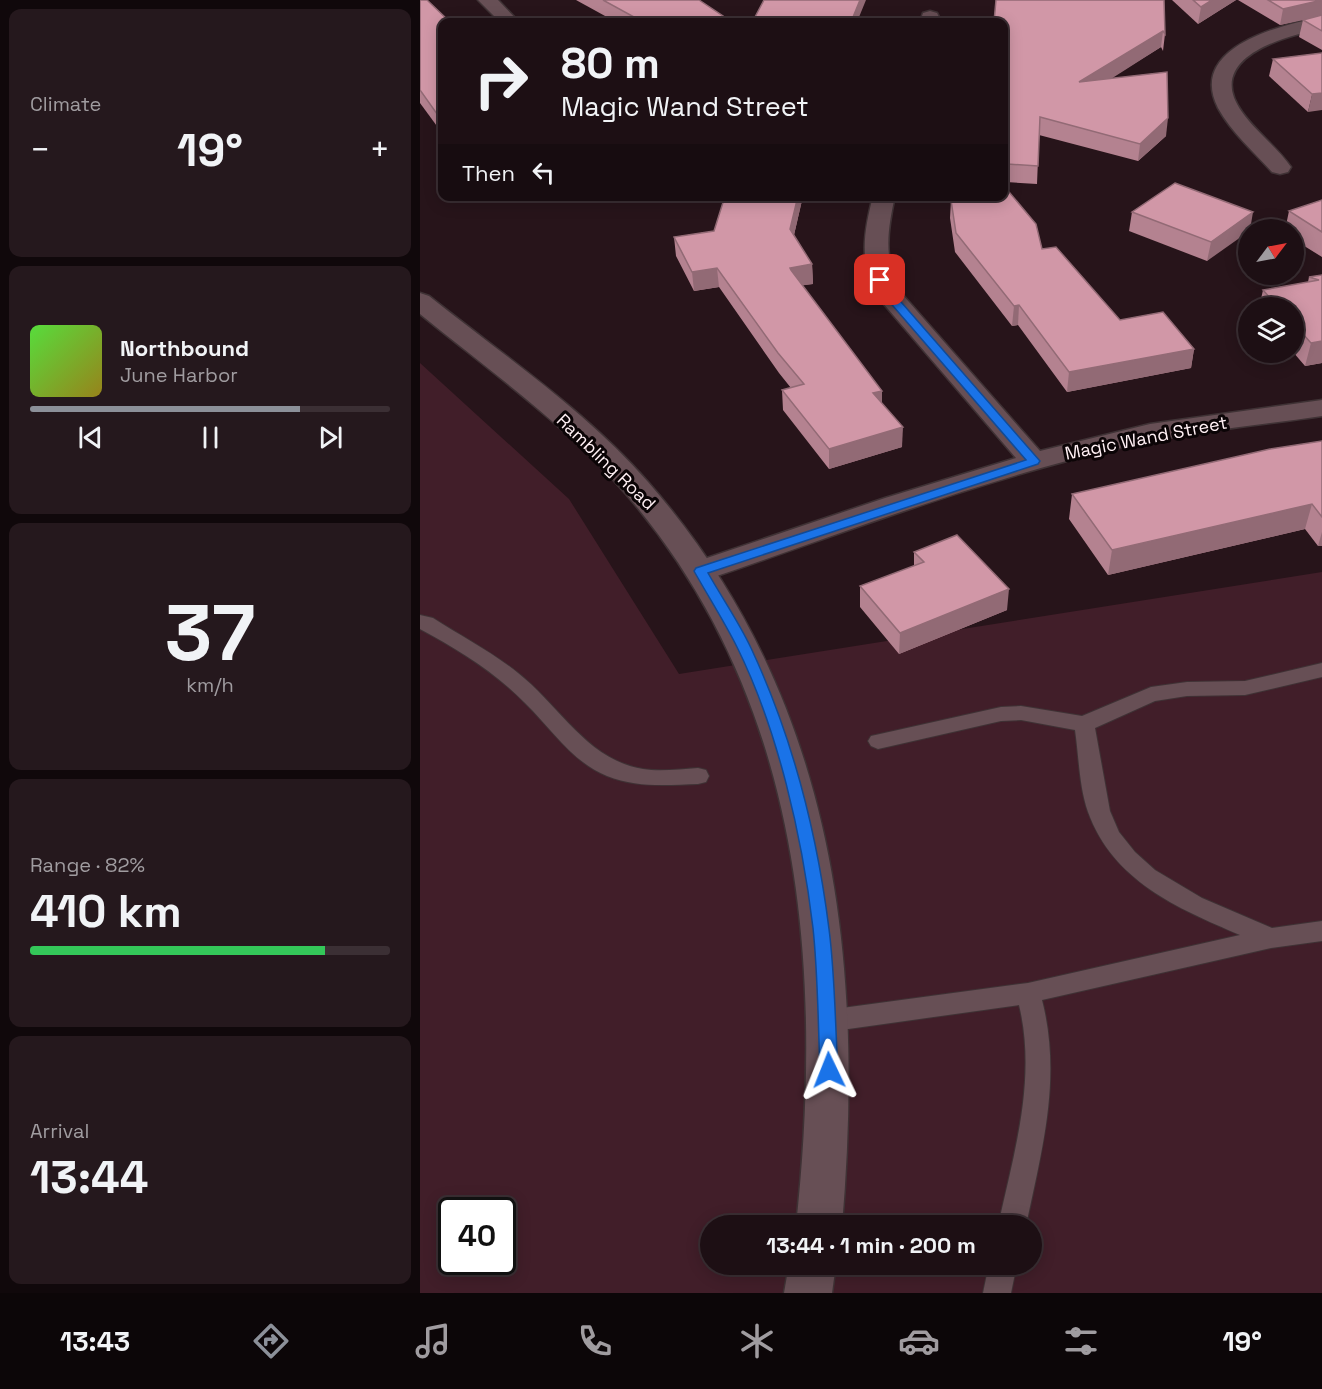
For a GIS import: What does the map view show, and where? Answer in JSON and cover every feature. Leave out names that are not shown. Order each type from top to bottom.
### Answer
[{"type":"street","points":[[487,0],[506,18]]},
{"type":"street","points":[[1280,167],[1227,106],[1222,93],[1222,81],[1233,59],[1257,42],[1292,29],[1322,23]]},
{"type":"street","points":[[883,201],[873,247],[880,280],[891,297],[1034,461]]},
{"type":"street","name":"Rambling Road","points":[[420,301],[600,451],[636,486],[668,525],[700,571],[743,646],[765,695],[798,801],[811,859],[821,930],[829,1070],[827,1136],[820,1215]]},
{"type":"street","name":"Magic Wand Street","points":[[700,571],[1034,461],[1154,433],[1322,408]]},
{"type":"street","points":[[808,1293],[811,1275]]},
{"type":"lane","points":[[420,622],[426,623],[510,677],[533,698],[580,749],[613,770],[645,778],[698,776]]},
{"type":"lane","points":[[878,741],[1001,714],[1021,713],[1084,724],[1151,694],[1188,689],[1245,688],[1322,670]]},
{"type":"lane","points":[[1084,724],[1098,808],[1114,844],[1128,861],[1152,881],[1180,899],[1271,938]]},
{"type":"lane","points":[[827,1021],[1028,993],[1271,938],[1322,931]]},
{"type":"lane","points":[[1014,1215],[1025,1165],[1039,1073],[1039,1045],[1028,993]]},
{"type":"lane","points":[[997,1293],[1001,1275]]},
{"type":"shaded area","points":[[420,363],[569,499],[679,674],[1322,572],[1322,1293],[420,1293]]},
{"type":"building","points":[[420,0],[427,0],[446,18],[438,18],[438,115],[420,90]]},
{"type":"building","points":[[603,0],[699,0],[723,16],[722,18],[636,18]]},
{"type":"building","points":[[764,0],[860,0],[853,18],[755,17]]},
{"type":"building","points":[[996,0],[1164,0],[1165,34],[1163,31],[1079,82],[1167,72],[1168,118],[1140,144],[1040,117],[1038,166],[1008,164],[1008,18],[994,18]]},
{"type":"building","points":[[1193,0],[1212,0],[1201,7]]},
{"type":"building","points":[[1268,0],[1322,0],[1283,9]]},
{"type":"building","points":[[1322,15],[1322,31],[1303,20]]},
{"type":"building","points":[[1322,53],[1322,93],[1312,94],[1273,59]]},
{"type":"building","points":[[1175,183],[1253,212],[1243,219],[1238,219],[1238,223],[1211,242],[1132,212]]},
{"type":"building","points":[[1008,191],[1036,224],[1042,249],[1056,247],[1120,320],[1163,312],[1194,349],[1069,372],[1019,305],[1014,306],[956,233],[951,201],[1008,201]]},
{"type":"building","points":[[1322,200],[1322,232],[1304,219],[1289,211]]},
{"type":"building","points":[[723,201],[797,201],[790,229],[812,264],[790,268],[882,391],[873,393],[903,427],[829,449],[782,390],[804,384],[778,353],[717,268],[692,272],[674,237],[714,231]]},
{"type":"building","points":[[1322,275],[1322,341],[1311,343],[1304,335],[1304,297],[1269,297],[1263,290],[1304,285],[1304,283],[1319,280],[1309,277]]},
{"type":"building","points":[[1322,441],[1322,517],[1312,504],[1112,550],[1072,494],[1270,449]]},
{"type":"building","points":[[957,535],[1009,589],[900,633],[860,586],[924,562],[914,552]]},
{"type":"route","points":[[829,1070],[821,930],[811,859],[798,801],[765,695],[743,646],[700,571],[1034,461],[891,297],[880,280]]}]
